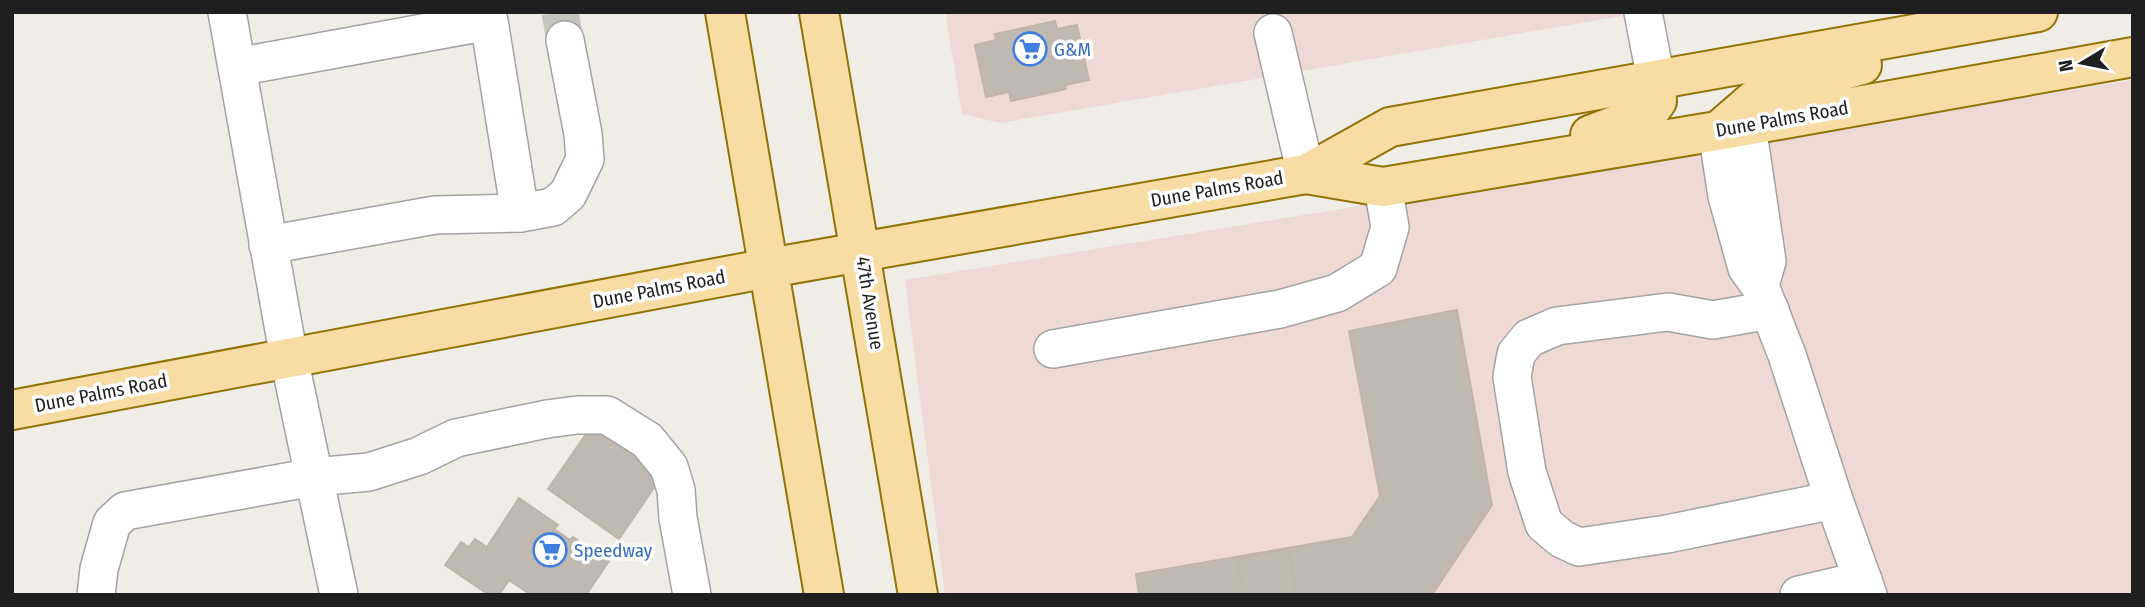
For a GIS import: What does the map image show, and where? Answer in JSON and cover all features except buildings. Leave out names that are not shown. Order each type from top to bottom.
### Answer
[{"type":"main road","points":[[725,12],[824,595]]},
{"type":"main road","name":"47th Avenue","points":[[819,12],[918,595]]},
{"type":"main road","name":"Dune Palms Road","points":[[12,410],[769,268],[1306,174],[1390,127],[2038,12]]},
{"type":"main road","points":[[1732,128],[1754,100],[1777,89],[2045,12]]},
{"type":"main road","name":"Dune Palms Road","points":[[1306,174],[1383,187],[2133,57]]},
{"type":"main road","points":[[1503,167],[1648,113],[1657,101],[1656,80]]},
{"type":"street","points":[[227,12],[289,358],[339,595]]},
{"type":"street","points":[[1643,12],[1656,80]]},
{"type":"street","points":[[237,67],[489,21],[520,213]]},
{"type":"street","points":[[1273,33],[1306,174]]},
{"type":"street","points":[[268,245],[435,215],[520,213],[553,207],[568,194],[585,159],[583,134],[565,40]]},
{"type":"street","points":[[1732,128],[1727,196],[1735,229],[1747,268],[1765,298],[1787,355],[1866,588],[1799,595]]},
{"type":"street","points":[[1053,349],[1280,309],[1337,293],[1378,268],[1390,227],[1383,187]]},
{"type":"street","points":[[1765,298],[1713,320],[1668,312],[1557,326],[1529,338],[1516,354],[1512,377],[1527,472],[1544,524],[1562,539],[1579,547],[1667,534],[1834,500]]},
{"type":"street","points":[[96,595],[99,569],[111,523],[125,511],[314,477],[369,472],[419,456],[456,438],[577,415],[607,415],[647,440],[669,467],[676,491],[678,518],[692,595]]},
{"type":"shaded area","points":[[945,12],[1621,12],[1622,16],[1000,123],[962,114]]},
{"type":"shaded area","points":[[2133,80],[2133,595],[945,595],[905,280]]},
{"type":"tunnel","points":[[560,12],[565,40]]},
{"type":"place","name":"G&M","points":[[1030,49]]},
{"type":"place","name":"Speedway","points":[[550,550]]}]
